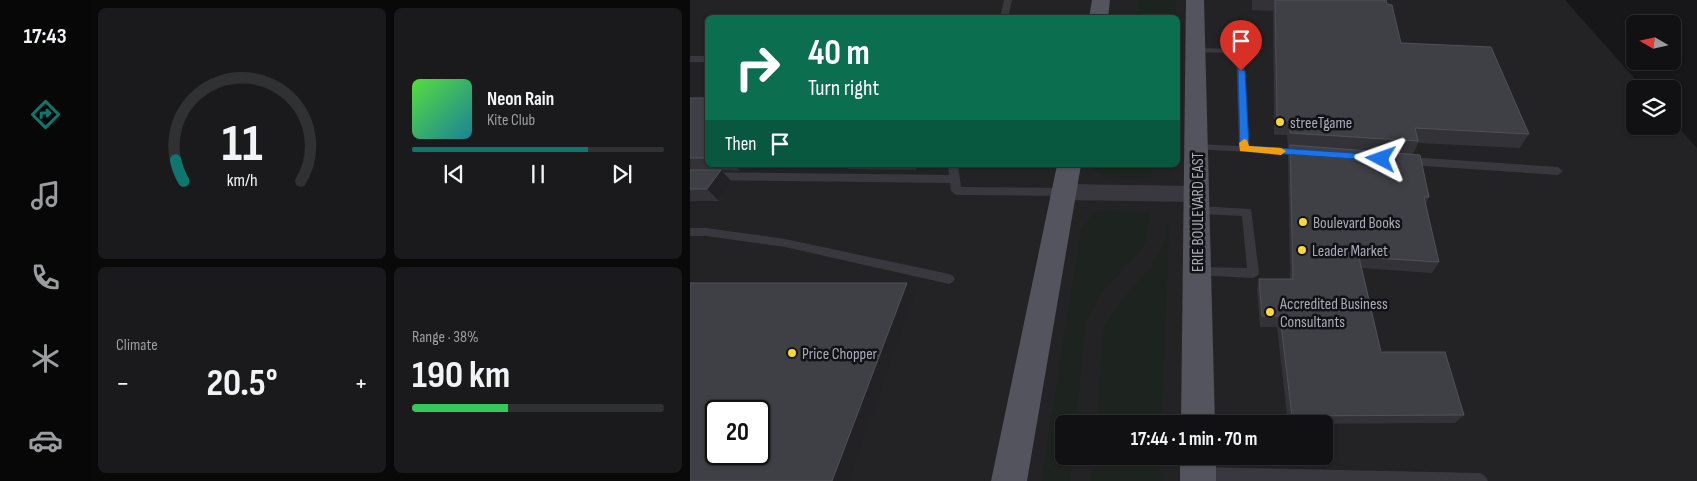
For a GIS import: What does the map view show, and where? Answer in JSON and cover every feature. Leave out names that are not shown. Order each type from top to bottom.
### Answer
[{"type":"main road","points":[[1098,15],[1101,0]]},
{"type":"main road","name":"ERIE BOULEVARD EAST","points":[[1196,0],[1198,415]]},
{"type":"main road","points":[[1009,481],[1067,178]]},
{"type":"street","points":[[1067,178],[1197,202]]},
{"type":"lane","points":[[1005,15],[1008,0]]},
{"type":"lane","points":[[1196,50],[1240,51],[1244,149]]},
{"type":"lane","points":[[690,59],[705,59]]},
{"type":"lane","points":[[1196,146],[1313,154]]},
{"type":"lane","points":[[1401,160],[1558,172]]},
{"type":"lane","points":[[953,167],[956,190],[1067,178]]},
{"type":"lane","points":[[690,176],[954,180]]},
{"type":"lane","points":[[1197,202],[1247,212],[1254,273],[1197,272]]},
{"type":"lane","points":[[690,232],[706,232],[785,244],[949,279]]},
{"type":"lane","points":[[1198,470],[1480,481]]},
{"type":"shaded area","points":[[690,0],[1565,0],[1636,80],[1626,80],[1626,135],[1681,135],[1681,130],[1697,148],[1697,481],[690,481]]},
{"type":"shaded area","points":[[1139,0],[1176,0],[1176,15],[1137,15]]},
{"type":"shaded area","points":[[1093,167],[1152,167],[1151,177],[1118,178],[1096,171]]},
{"type":"shaded area","points":[[1101,211],[1150,212],[1147,237],[1142,250],[1104,290],[1086,322],[1077,415],[1055,415],[1055,465],[1071,465],[1070,481],[1041,481],[1081,228],[1093,214]]},
{"type":"shaded area","points":[[1166,225],[1168,225],[1162,415],[1097,415],[1103,333],[1109,317],[1149,269],[1157,257],[1163,242]]},
{"type":"shaded area","points":[[1092,465],[1161,465],[1160,481],[1091,481]]},
{"type":"building","points":[[1275,0],[1386,0],[1387,4],[1392,5],[1401,43],[1491,47],[1529,134],[1415,128],[1418,141],[1290,133],[1290,121],[1277,120]]},
{"type":"building","points":[[690,98],[705,98],[705,158],[690,158]]},
{"type":"building","points":[[1290,145],[1420,155],[1429,197],[1424,197],[1439,262],[1359,257],[1381,352],[1445,352],[1464,415],[1292,415],[1280,316],[1262,316],[1259,279],[1293,279]]},
{"type":"building","points":[[690,170],[721,170],[707,189],[690,189]]},
{"type":"building","name":"Price Chopper","points":[[690,283],[907,283],[832,481],[690,481]]},
{"type":"slow traffic","points":[[1244,143],[1244,149],[1281,151]]},
{"type":"place","name":"streeTgame","points":[[1280,122]]},
{"type":"place","name":"Boulevard Books","points":[[1303,222]]},
{"type":"place","name":"Leader Market","points":[[1302,250]]},
{"type":"place","name":"Accredited Business Consultants","points":[[1270,312]]},
{"type":"place","name":"Price Chopper","points":[[792,353]]},
{"type":"route","points":[[1241,71],[1244,149],[1381,159]]}]
